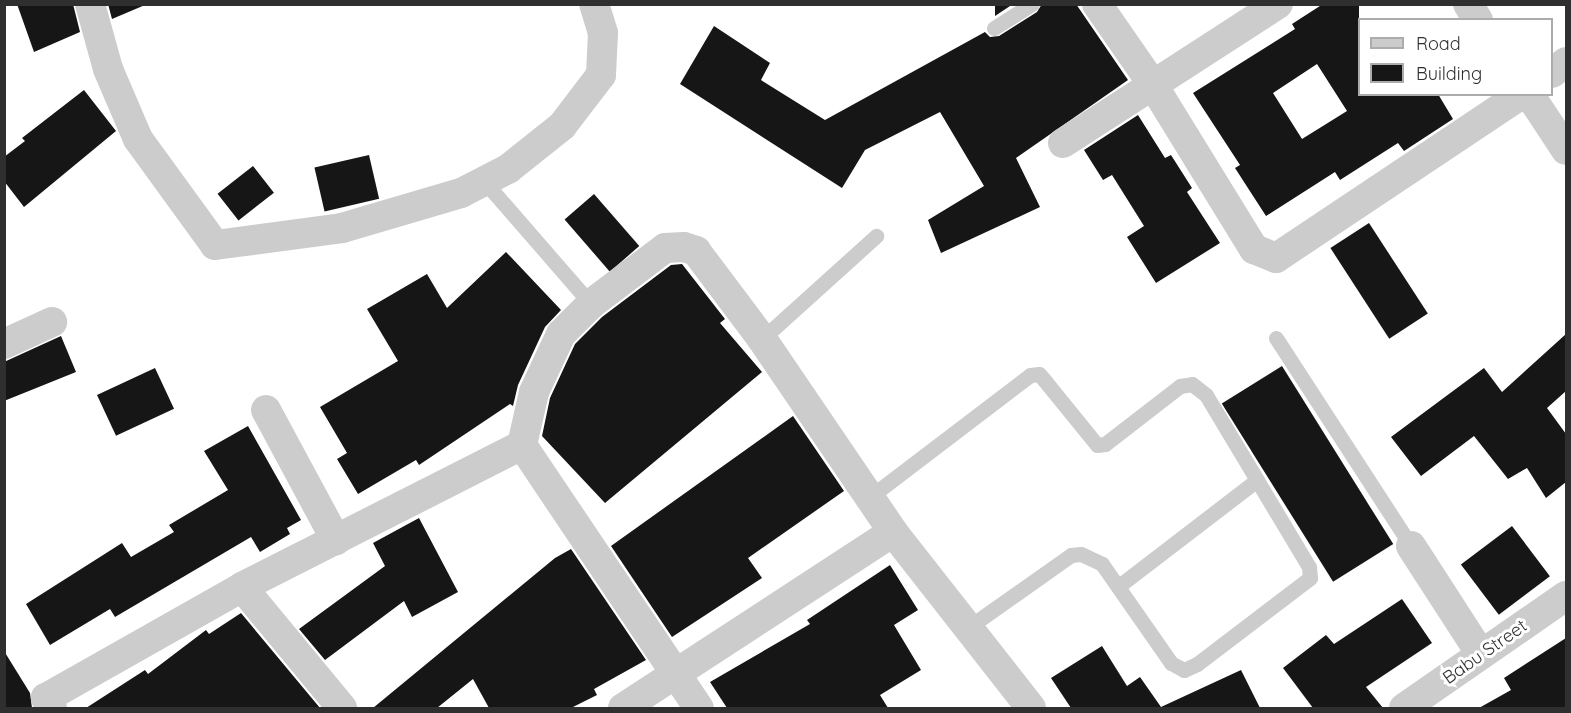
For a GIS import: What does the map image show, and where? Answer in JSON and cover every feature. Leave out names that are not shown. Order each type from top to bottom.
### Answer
[{"type":"street","points":[[90,4],[108,69],[138,139],[215,245],[342,228],[461,193],[508,169],[562,126],[601,75],[603,33],[594,4]]},
{"type":"street","points":[[1097,4],[1153,85],[1254,249],[1276,258],[1519,96]]},
{"type":"street","points":[[1063,143],[1278,4]]},
{"type":"street","points":[[1468,4],[1477,18]]},
{"type":"street","points":[[1553,72],[1566,62]]},
{"type":"street","points":[[1530,96],[1566,150]]},
{"type":"street","points":[[699,708],[522,445],[534,392],[561,334],[591,304],[665,248],[684,247],[704,258],[893,532],[1031,708]]},
{"type":"street","points":[[4,344],[52,322]]},
{"type":"street","points":[[266,410],[336,540]]},
{"type":"street","points":[[52,708],[46,698],[242,588],[522,445]]},
{"type":"street","points":[[623,708],[893,532]]},
{"type":"street","points":[[1411,546],[1481,654]]},
{"type":"street","points":[[242,588],[342,708]]},
{"type":"street","name":"Babu Street","points":[[1412,706],[1481,654],[1566,596]]},
{"type":"lane","points":[[994,28],[1032,4]]},
{"type":"lane","points":[[484,181],[591,304]]},
{"type":"lane","points":[[762,339],[876,236]]},
{"type":"lane","points":[[1276,338],[1411,546]]},
{"type":"lane","points":[[870,498],[1030,375],[1039,374],[1097,445],[1105,444],[1180,386],[1192,384],[1206,395],[1309,567],[1306,584],[1184,670],[1171,663],[1119,586],[1092,557],[1071,555],[969,627]]},
{"type":"lane","points":[[1119,586],[1257,480]]},
{"type":"building","points":[[17,4],[73,4],[80,32],[34,52]]},
{"type":"building","points":[[108,4],[145,4],[145,5],[112,19]]},
{"type":"building","points":[[995,4],[1013,4],[995,16]]},
{"type":"building","points":[[1042,4],[1076,4],[1128,80],[1016,158],[1040,207],[941,253],[928,220],[984,186],[940,112],[865,150],[842,188],[680,84],[714,26],[770,63],[761,80],[825,120],[985,32],[990,37],[999,36],[1037,12]]},
{"type":"building","points":[[1323,4],[1359,4],[1358,96],[1439,96],[1453,119],[1404,151],[1398,143],[1340,180],[1335,172],[1266,216],[1235,168],[1240,165],[1193,93],[1295,29],[1292,24]],"holes":[[[1317,64],[1347,111],[1302,139],[1273,93]]]},
{"type":"building","points":[[84,90],[116,131],[24,207],[4,181],[4,157],[25,141],[22,138]]},
{"type":"building","points":[[1138,115],[1165,158],[1171,155],[1192,188],[1187,192],[1220,243],[1156,283],[1127,237],[1144,226],[1112,175],[1103,180],[1084,150]]},
{"type":"building","points":[[369,155],[379,199],[325,211],[314,168]]},
{"type":"building","points":[[253,166],[274,193],[238,220],[218,194]]},
{"type":"building","points":[[594,194],[639,246],[610,272],[565,220]]},
{"type":"building","points":[[1369,223],[1428,314],[1389,339],[1330,248]]},
{"type":"building","points":[[506,252],[561,310],[545,327],[518,385],[513,406],[510,404],[419,465],[416,460],[358,494],[337,459],[347,453],[320,407],[398,361],[367,309],[427,274],[447,308]]},
{"type":"building","points":[[682,264],[725,319],[720,323],[762,372],[605,503],[542,436],[550,398],[575,344],[602,317],[671,265]]},
{"type":"building","points":[[1566,334],[1566,391],[1547,408],[1566,434],[1566,482],[1546,498],[1527,468],[1508,479],[1474,436],[1421,476],[1391,437],[1484,368],[1502,392]]},
{"type":"building","points":[[61,336],[76,372],[4,401],[4,362]]},
{"type":"building","points":[[1282,366],[1393,544],[1333,582],[1222,404]]},
{"type":"building","points":[[155,368],[174,409],[116,436],[97,395]]},
{"type":"building","points":[[793,416],[844,491],[748,558],[762,578],[672,637],[611,546]]},
{"type":"building","points":[[248,426],[301,520],[287,528],[290,534],[260,552],[251,537],[115,617],[110,609],[50,645],[26,604],[122,543],[131,557],[174,532],[169,525],[228,490],[204,451]]},
{"type":"building","points":[[419,518],[458,592],[412,617],[404,601],[325,660],[299,629],[385,566],[373,543]]},
{"type":"building","points":[[1512,526],[1550,576],[1499,615],[1461,565]]},
{"type":"building","points":[[571,549],[646,660],[594,689],[597,695],[571,708],[489,708],[473,679],[437,708],[373,708],[555,558]]},
{"type":"building","points":[[890,565],[918,610],[894,625],[921,670],[880,695],[888,708],[727,708],[710,682],[810,624],[807,620]]},
{"type":"building","points":[[1402,599],[1432,643],[1366,687],[1383,708],[1313,708],[1283,668],[1326,635],[1334,644]]},
{"type":"building","points":[[241,613],[320,708],[86,708],[145,670],[148,674],[206,630],[209,634]]},
{"type":"building","points":[[1566,638],[1566,708],[1479,708],[1511,690],[1504,678]]},
{"type":"building","points":[[1102,646],[1127,686],[1140,677],[1161,707],[1241,670],[1260,708],[1071,708],[1051,678]]},
{"type":"building","points":[[4,651],[30,693],[32,708],[4,708]]}]
